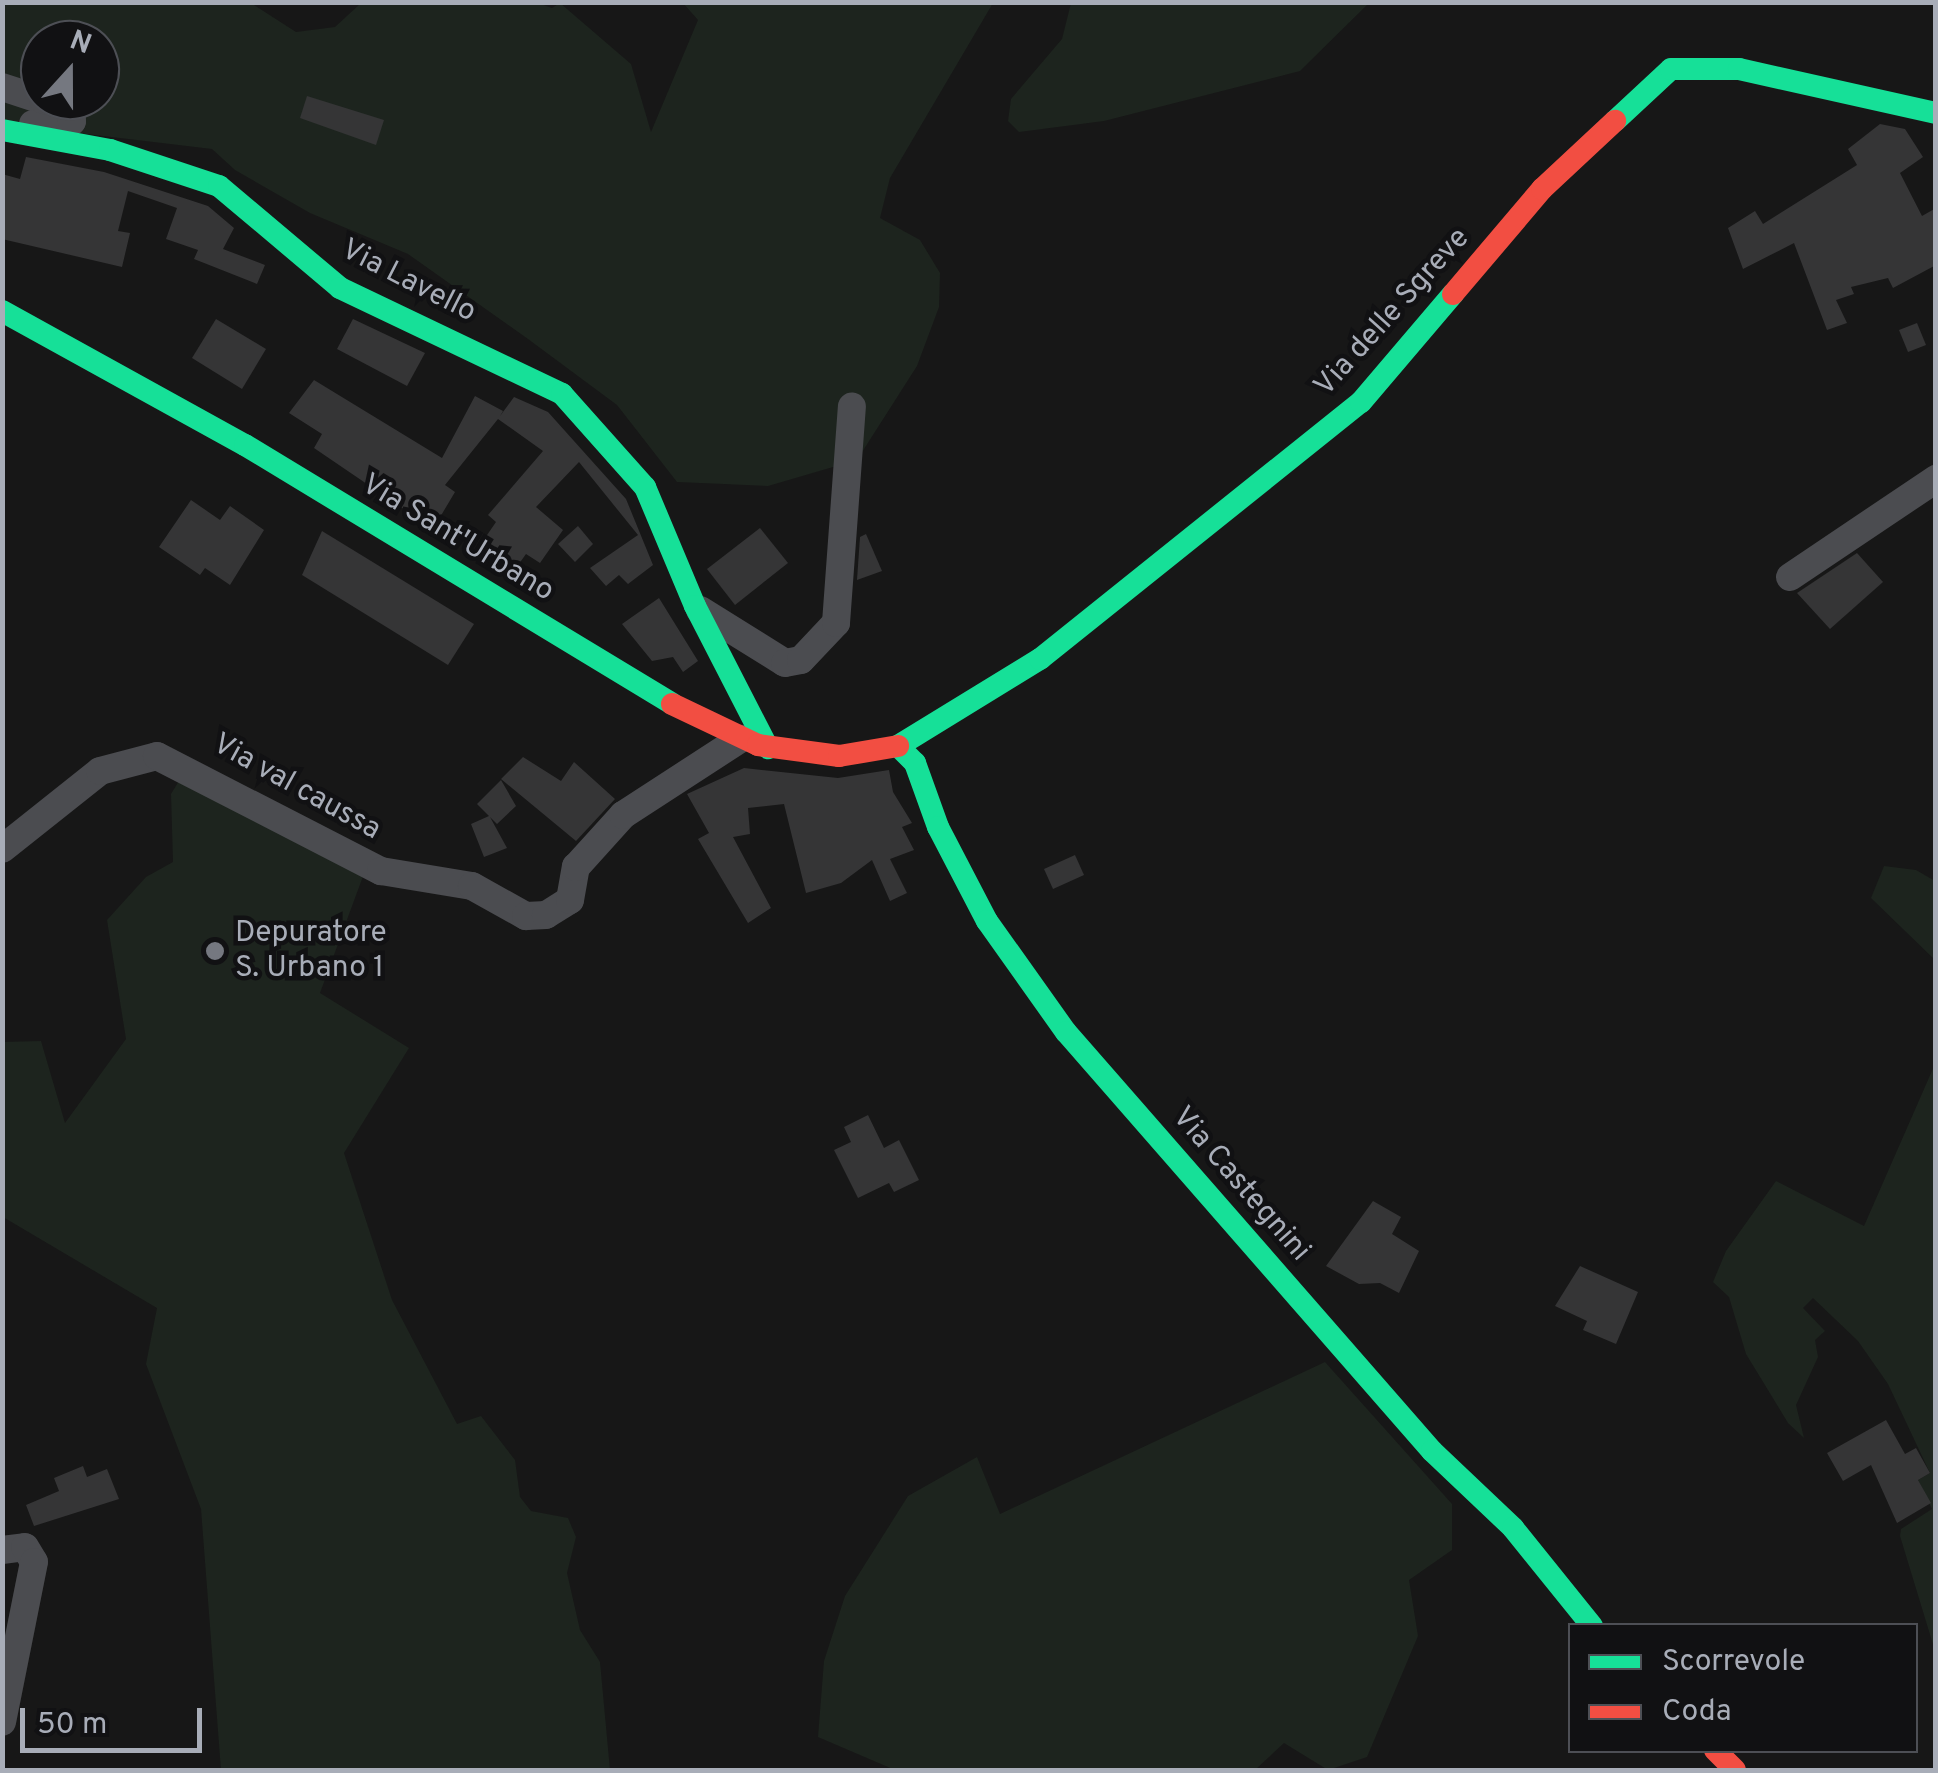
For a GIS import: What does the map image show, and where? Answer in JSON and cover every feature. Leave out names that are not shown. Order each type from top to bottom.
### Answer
[{"type":"street","name":"Via delle Sgreve","points":[[898,746],[1040,658],[1361,402],[1542,189],[1671,69],[1739,68],[1936,113]]},
{"type":"street","points":[[2,122],[61,126],[72,120]]},
{"type":"street","name":"Via Lavello","points":[[2,130],[110,150],[219,186],[340,288],[562,394],[645,487],[695,606],[768,748]]},
{"type":"street","name":"Via Sant'Urbano","points":[[2,312],[245,445],[674,706],[740,739],[768,748],[839,756],[898,746]]},
{"type":"street","points":[[695,606],[785,663],[801,660],[832,629],[842,610],[836,584],[854,450],[852,407]]},
{"type":"street","points":[[1790,577],[1936,480]]},
{"type":"street","name":"Via val caussa","points":[[2,849],[100,772],[157,756],[380,872],[472,886],[526,916],[546,915],[570,900],[576,867],[623,815],[740,739]]},
{"type":"street","name":"Via Castegnini","points":[[898,746],[914,763],[938,827],[987,922],[1066,1032],[1432,1451],[1513,1528],[1590,1623]]},
{"type":"street","points":[[2,1550],[25,1548],[34,1562],[2,1722]]},
{"type":"shaded area","points":[[535,2],[552,8],[560,3],[631,64],[651,132],[698,20],[683,3],[993,3],[890,178],[880,218],[920,240],[940,273],[939,307],[917,366],[857,460],[768,486],[677,482],[617,405],[528,339],[408,254],[310,213],[235,170],[212,149],[3,124],[2,3],[251,3],[296,32],[335,27],[361,3]]},
{"type":"shaded area","points":[[1071,2],[1369,3],[1300,71],[1104,121],[1019,132],[1008,121],[1011,99],[1062,39]]},
{"type":"shaded area","points":[[191,761],[369,860],[320,993],[409,1048],[344,1153],[392,1300],[457,1424],[481,1416],[515,1460],[520,1497],[531,1511],[568,1518],[576,1537],[567,1573],[580,1630],[600,1662],[610,1770],[221,1770],[201,1509],[146,1364],[157,1308],[3,1217],[2,1042],[41,1041],[65,1123],[126,1039],[107,920],[146,877],[173,862],[171,794]]},
{"type":"shaded area","points":[[1884,866],[1916,870],[1935,881],[1935,960],[1871,898]]},
{"type":"shaded area","points":[[1935,1064],[1935,1651],[1900,1536],[1901,1529],[1932,1509],[1918,1480],[1930,1473],[1888,1384],[1858,1341],[1813,1298],[1803,1308],[1825,1331],[1815,1340],[1818,1357],[1796,1405],[1804,1438],[1788,1423],[1746,1354],[1729,1297],[1713,1282],[1726,1251],[1776,1181],[1864,1226]]},
{"type":"shaded area","points":[[1325,1362],[1452,1504],[1452,1550],[1409,1580],[1418,1636],[1367,1757],[1328,1770],[1284,1743],[1255,1770],[895,1770],[818,1737],[824,1661],[845,1596],[908,1496],[977,1457],[1000,1514]]},
{"type":"building","points":[[307,96],[384,120],[376,145],[300,118]]},
{"type":"building","points":[[1880,124],[1905,129],[1923,157],[1900,173],[1922,216],[1936,208],[1936,265],[1893,288],[1888,278],[1851,287],[1854,294],[1836,300],[1847,323],[1827,330],[1794,243],[1743,269],[1728,228],[1755,211],[1763,224],[1857,165],[1848,149]]},
{"type":"building","points":[[26,157],[104,172],[208,206],[234,228],[223,249],[265,265],[257,284],[194,259],[198,250],[166,239],[177,208],[128,191],[118,231],[130,233],[122,267],[2,239],[2,174],[20,179]]},
{"type":"building","points":[[216,319],[266,349],[242,389],[192,358]]},
{"type":"building","points":[[353,319],[425,353],[407,386],[337,349]]},
{"type":"building","points":[[1917,323],[1926,345],[1908,352],[1899,330]]},
{"type":"building","points":[[314,380],[442,458],[475,396],[503,411],[500,416],[514,397],[548,412],[626,499],[653,565],[628,584],[619,575],[606,586],[590,568],[638,535],[579,462],[536,507],[563,530],[540,563],[526,554],[511,575],[476,551],[496,522],[488,515],[543,451],[498,419],[445,485],[455,492],[433,529],[314,448],[322,434],[289,413]]},
{"type":"building","points":[[191,500],[220,520],[230,506],[264,530],[230,585],[205,568],[200,575],[159,547]]},
{"type":"building","points":[[578,526],[593,544],[575,562],[558,544]]},
{"type":"building","points":[[760,528],[788,563],[735,605],[707,569]]},
{"type":"building","points":[[322,531],[474,624],[448,665],[302,575]]},
{"type":"building","points":[[866,534],[882,571],[857,580],[860,537]]},
{"type":"building","points":[[1857,553],[1883,582],[1830,629],[1797,593]]},
{"type":"building","points":[[659,598],[698,661],[683,672],[673,657],[652,661],[622,624]]},
{"type":"building","points":[[523,757],[561,781],[574,762],[615,799],[576,841],[501,779]]},
{"type":"building","points":[[744,768],[838,778],[889,770],[893,792],[912,823],[902,827],[914,850],[890,859],[907,893],[890,901],[872,860],[841,883],[806,893],[784,804],[748,808],[750,834],[733,837],[771,908],[748,923],[698,839],[709,833],[687,794]]},
{"type":"building","points":[[501,780],[516,806],[497,824],[490,817],[507,848],[484,857],[471,824],[489,816],[477,804]]},
{"type":"building","points":[[1075,855],[1084,875],[1053,889],[1044,869]]},
{"type":"building","points":[[868,1115],[884,1148],[899,1140],[919,1180],[894,1192],[889,1183],[858,1198],[834,1150],[851,1142],[844,1127]]},
{"type":"building","points":[[1373,1201],[1401,1217],[1392,1234],[1419,1251],[1399,1293],[1380,1283],[1359,1284],[1326,1266]]},
{"type":"building","points":[[1580,1266],[1638,1292],[1616,1344],[1583,1330],[1587,1321],[1555,1306]]},
{"type":"building","points":[[1886,1420],[1905,1454],[1916,1448],[1930,1473],[1918,1480],[1931,1503],[1897,1523],[1871,1465],[1843,1481],[1827,1453]]},
{"type":"building","points":[[83,1466],[87,1477],[107,1469],[119,1499],[34,1526],[26,1505],[59,1491],[54,1478]]},
{"type":"traffic: fast","points":[[1615,121],[1671,69],[1739,69],[1936,113]]},
{"type":"traffic: fast","points":[[2,130],[110,150],[219,186],[340,288],[562,394],[645,487],[695,606],[768,748]]},
{"type":"traffic: fast","points":[[898,746],[1040,659],[1361,402],[1453,294]]},
{"type":"traffic: fast","points":[[2,311],[245,445],[672,704]]},
{"type":"traffic: fast","points":[[898,746],[915,763],[938,827],[987,921],[1066,1032],[1432,1451],[1513,1528],[1590,1623]]},
{"type":"traffic: jam","points":[[1453,294],[1542,189],[1615,121]]},
{"type":"traffic: jam","points":[[672,704],[758,745],[839,756],[898,746]]},
{"type":"traffic: jam","points":[[1718,1753],[1735,1770]]},
{"type":"place","name":"Depuratore S. Urbano 1","points":[[215,951]]}]
